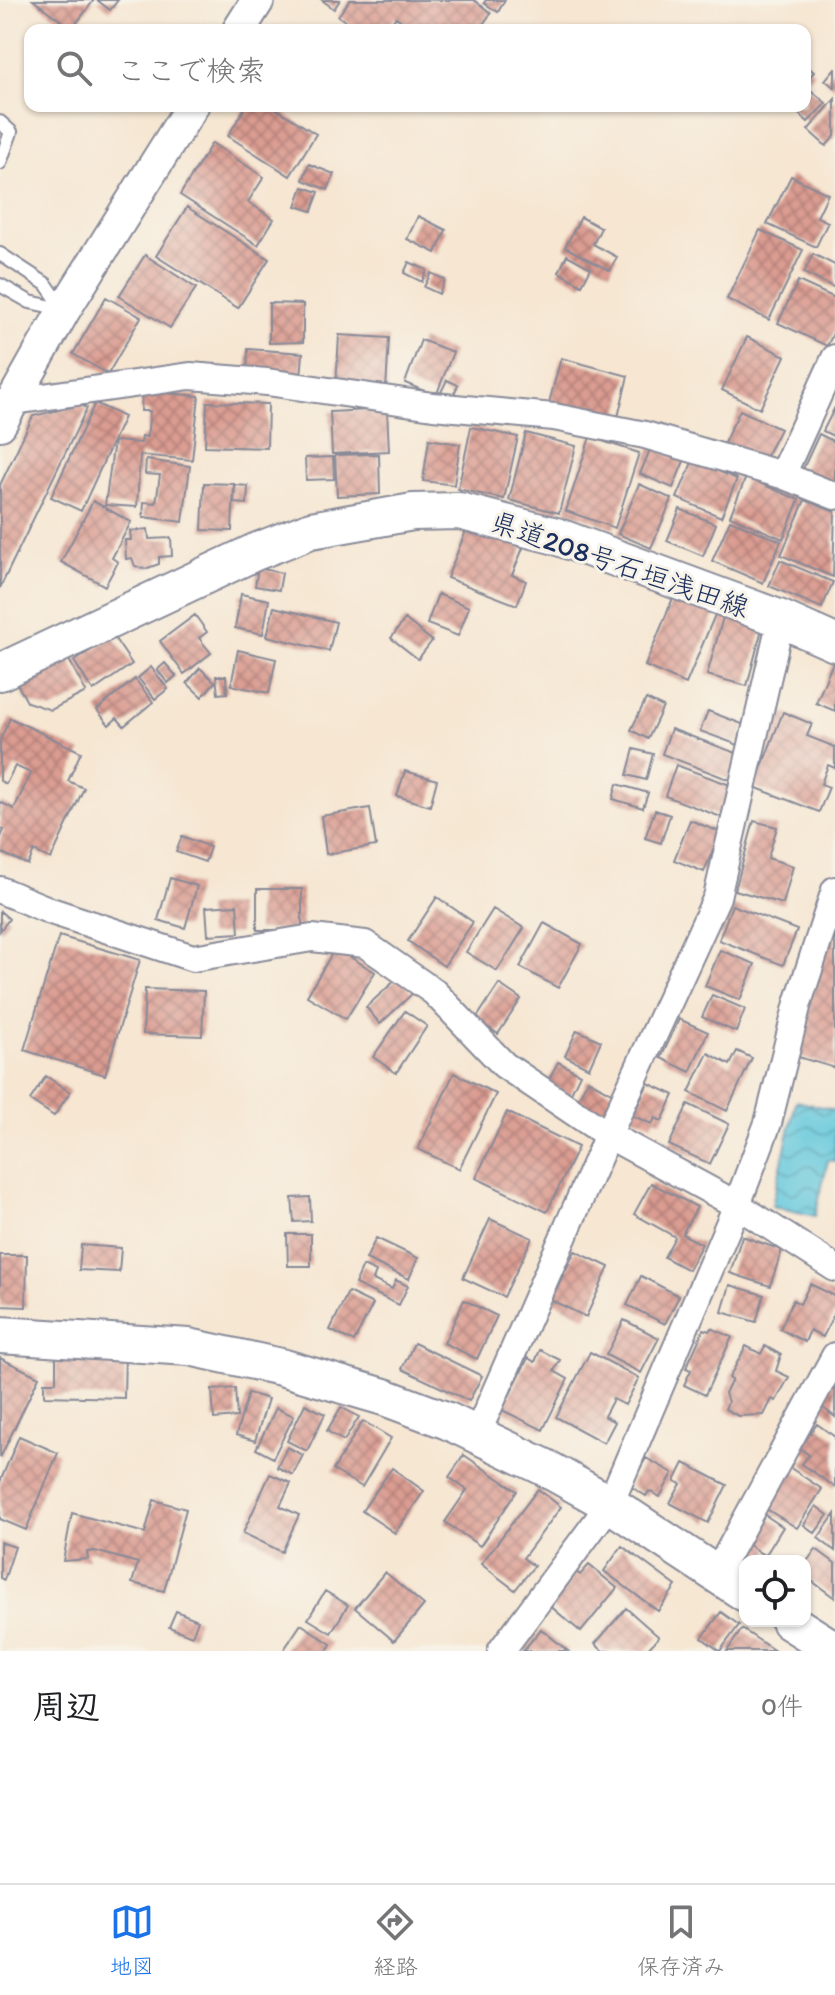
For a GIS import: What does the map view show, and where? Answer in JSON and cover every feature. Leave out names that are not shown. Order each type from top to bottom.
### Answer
[{"type":"main road","name":"県道208号石垣浅田線","points":[[0,672],[255,552],[311,530],[413,512],[459,511],[556,536],[781,619],[835,643]]},
{"type":"main road","points":[[0,1335],[189,1347],[333,1381],[397,1402],[477,1434],[544,1467],[610,1504],[731,1584]]},
{"type":"main road","points":[[799,1627],[835,1650]]},
{"type":"street","points":[[243,24],[258,0]]},
{"type":"street","points":[[3,410],[188,112]]},
{"type":"street","points":[[782,475],[835,358]]},
{"type":"street","points":[[3,410],[190,376],[267,382],[433,406],[554,417],[645,435],[782,475],[835,496]]},
{"type":"street","points":[[477,1434],[608,1135],[717,897],[781,619]]},
{"type":"street","points":[[0,890],[51,911],[193,958],[312,938],[365,944],[434,992],[504,1065],[608,1135],[737,1205],[835,1268]]},
{"type":"street","points":[[501,1651],[610,1504],[737,1205],[768,1123],[798,1003],[835,890]]},
{"type":"street","points":[[731,1584],[835,1356]]},
{"type":"lane","points":[[0,122],[11,132],[0,163]]},
{"type":"lane","points":[[0,254],[46,284],[64,310]]},
{"type":"lane","points":[[0,285],[30,302],[64,310]]},
{"type":"water","points":[[796,1101],[835,1110],[835,1161],[828,1160],[815,1216],[772,1206]]},
{"type":"building","points":[[33,0],[94,0],[76,24],[65,24]]},
{"type":"building","points":[[97,0],[118,0],[110,10]]},
{"type":"building","points":[[322,0],[340,0],[334,9]]},
{"type":"building","points":[[350,0],[474,0],[491,13],[483,24],[405,24],[396,17],[391,24],[349,24],[338,16]]},
{"type":"building","points":[[486,0],[505,0],[498,12],[484,3]]},
{"type":"building","points":[[835,68],[835,88],[825,80]]},
{"type":"building","points":[[811,90],[826,103],[808,122],[797,112],[811,112]]},
{"type":"building","points":[[835,99],[835,136],[826,146],[808,130]]},
{"type":"building","points":[[242,112],[281,112],[316,134],[290,176],[228,136]]},
{"type":"building","points":[[212,143],[264,177],[248,202],[274,219],[258,245],[180,195]]},
{"type":"building","points":[[309,164],[334,174],[328,190],[303,180]]},
{"type":"building","points":[[791,176],[828,194],[817,217],[828,222],[816,247],[767,224]]},
{"type":"building","points":[[303,187],[319,192],[312,211],[296,206]]},
{"type":"building","points":[[187,207],[269,259],[238,308],[156,256]]},
{"type":"building","points":[[418,216],[446,230],[436,253],[407,239]]},
{"type":"building","points":[[581,217],[601,228],[593,244],[617,257],[610,271],[565,247]]},
{"type":"building","points":[[760,230],[803,250],[769,320],[727,299]]},
{"type":"building","points":[[813,254],[835,265],[835,288],[804,273]]},
{"type":"building","points":[[145,255],[196,288],[170,328],[119,296]]},
{"type":"building","points":[[567,255],[591,268],[582,285],[559,272]]},
{"type":"building","points":[[409,262],[427,270],[422,282],[404,273]]},
{"type":"building","points":[[431,273],[445,280],[439,294],[424,287]]},
{"type":"building","points":[[798,281],[835,298],[835,330],[827,346],[778,323]]},
{"type":"building","points":[[106,297],[141,317],[108,374],[73,354]]},
{"type":"building","points":[[269,303],[303,304],[303,342],[269,343]]},
{"type":"building","points":[[339,335],[389,338],[386,390],[336,387]]},
{"type":"building","points":[[747,337],[785,356],[760,409],[722,390]]},
{"type":"building","points":[[421,340],[453,352],[436,396],[405,383]]},
{"type":"building","points":[[248,349],[303,353],[301,379],[247,376]]},
{"type":"building","points":[[561,358],[628,376],[617,421],[549,403]]},
{"type":"building","points":[[447,380],[458,385],[452,398],[441,392]]},
{"type":"building","points":[[142,391],[199,396],[192,460],[140,455],[137,507],[105,505],[114,441],[141,443],[142,436],[147,437],[150,411],[141,411]]},
{"type":"building","points":[[207,402],[268,404],[267,448],[205,446]]},
{"type":"building","points":[[95,403],[124,417],[81,511],[51,497]]},
{"type":"building","points":[[80,405],[87,408],[0,588],[0,485],[33,416]]},
{"type":"building","points":[[835,407],[835,437],[823,431]]},
{"type":"building","points":[[387,409],[389,451],[332,454],[330,412]]},
{"type":"building","points":[[740,410],[780,429],[763,462],[724,443]]},
{"type":"building","points":[[471,427],[518,437],[504,499],[458,489]]},
{"type":"building","points":[[526,433],[576,446],[559,513],[509,500]]},
{"type":"building","points":[[819,434],[835,442],[835,487],[802,471]]},
{"type":"building","points":[[590,437],[639,453],[615,528],[566,511]]},
{"type":"building","points":[[429,439],[460,444],[454,485],[423,481]]},
{"type":"building","points":[[651,447],[684,461],[673,488],[640,474]]},
{"type":"building","points":[[379,454],[380,494],[337,496],[335,455]]},
{"type":"building","points":[[333,457],[334,479],[306,480],[305,458]]},
{"type":"building","points":[[146,460],[190,466],[183,522],[143,517],[144,502],[156,503],[160,475],[145,474]]},
{"type":"building","points":[[693,460],[737,479],[721,517],[677,498]]},
{"type":"building","points":[[746,477],[799,500],[783,539],[730,516]]},
{"type":"building","points":[[204,483],[234,484],[232,531],[202,530]]},
{"type":"building","points":[[639,484],[672,499],[651,548],[618,534]]},
{"type":"building","points":[[235,485],[248,486],[247,504],[234,503]]},
{"type":"building","points":[[805,500],[835,512],[833,577],[781,555]]},
{"type":"building","points":[[93,501],[131,522],[112,558],[118,562],[105,586],[61,562]]},
{"type":"building","points":[[680,509],[716,524],[703,556],[667,541]]},
{"type":"building","points":[[730,520],[781,541],[763,583],[712,561]]},
{"type":"building","points":[[468,526],[523,548],[512,575],[526,581],[517,605],[447,578]]},
{"type":"building","points":[[148,529],[149,539],[171,538],[172,556],[159,557],[159,564],[145,569],[135,566],[132,558],[126,559],[125,540],[131,540],[130,531]]},
{"type":"building","points":[[780,560],[833,582],[822,608],[769,586]]},
{"type":"building","points":[[258,568],[282,573],[279,590],[255,586]]},
{"type":"building","points":[[675,593],[717,610],[686,684],[645,666]]},
{"type":"building","points":[[241,594],[269,600],[263,634],[235,628]]},
{"type":"building","points":[[438,594],[469,607],[458,636],[427,624]]},
{"type":"building","points":[[274,607],[336,622],[329,651],[267,636]]},
{"type":"building","points":[[725,610],[764,621],[747,686],[707,675]]},
{"type":"building","points":[[195,615],[207,632],[199,638],[211,653],[184,674],[160,641]]},
{"type":"building","points":[[405,619],[432,641],[418,659],[391,638]]},
{"type":"building","points":[[113,636],[132,664],[93,691],[74,661]]},
{"type":"building","points":[[64,650],[86,692],[51,710],[27,702],[13,676]]},
{"type":"building","points":[[238,650],[276,659],[269,693],[231,685]]},
{"type":"building","points":[[165,663],[176,676],[168,683],[157,670]]},
{"type":"building","points":[[835,663],[835,711],[816,703]]},
{"type":"building","points":[[151,667],[168,689],[155,699],[138,678]]},
{"type":"building","points":[[200,668],[215,682],[202,697],[187,683]]},
{"type":"building","points":[[216,676],[226,676],[227,693],[218,694]]},
{"type":"building","points":[[135,679],[153,702],[124,726],[117,718],[109,725],[97,710]]},
{"type":"building","points":[[646,699],[663,707],[648,739],[631,730]]},
{"type":"building","points":[[708,711],[745,725],[738,745],[700,731]]},
{"type":"building","points":[[783,712],[812,724],[807,736],[835,747],[835,768],[828,765],[821,784],[829,787],[819,812],[754,787]]},
{"type":"building","points":[[10,718],[81,752],[68,781],[84,788],[51,859],[34,851],[28,865],[0,852],[4,830],[0,828],[0,802],[14,809],[31,773],[15,766],[6,784],[0,781],[0,740]]},
{"type":"building","points":[[671,729],[739,754],[730,780],[662,754]]},
{"type":"building","points":[[634,749],[653,754],[646,780],[627,775]]},
{"type":"building","points":[[676,765],[733,786],[721,817],[665,796]]},
{"type":"building","points":[[405,771],[437,780],[430,806],[397,796]]},
{"type":"building","points":[[617,784],[648,793],[643,808],[613,799]]},
{"type":"building","points":[[370,808],[376,846],[326,854],[321,816]]},
{"type":"building","points":[[655,810],[670,815],[661,843],[645,838]]},
{"type":"building","points":[[690,820],[720,832],[704,872],[674,860]]},
{"type":"building","points":[[754,821],[777,827],[768,858],[793,866],[783,904],[735,890]]},
{"type":"building","points":[[182,836],[210,847],[205,862],[176,852]]},
{"type":"building","points":[[170,878],[197,886],[185,928],[158,920]]},
{"type":"building","points":[[257,889],[302,889],[302,930],[257,930]]},
{"type":"building","points":[[437,897],[473,922],[444,966],[408,941]]},
{"type":"building","points":[[237,905],[239,933],[208,935],[206,907]]},
{"type":"building","points":[[732,905],[797,930],[783,965],[719,940]]},
{"type":"building","points":[[835,906],[835,1068],[795,1056]]},
{"type":"building","points":[[493,909],[524,928],[497,971],[466,952]]},
{"type":"building","points":[[0,911],[9,919],[0,931]]},
{"type":"building","points":[[544,923],[582,944],[558,988],[520,967]]},
{"type":"building","points":[[59,936],[140,960],[105,1075],[24,1050]]},
{"type":"building","points":[[335,948],[375,972],[346,1019],[307,996]]},
{"type":"building","points":[[720,950],[755,964],[740,1000],[705,986]]},
{"type":"building","points":[[399,977],[413,993],[380,1024],[366,1007]]},
{"type":"building","points":[[499,984],[521,999],[498,1034],[476,1019]]},
{"type":"building","points":[[145,989],[204,991],[202,1036],[143,1034]]},
{"type":"building","points":[[712,995],[745,1009],[736,1032],[702,1017]]},
{"type":"building","points":[[405,1011],[427,1026],[396,1073],[373,1057]]},
{"type":"building","points":[[679,1019],[708,1032],[690,1072],[661,1058]]},
{"type":"building","points":[[577,1030],[601,1041],[589,1068],[565,1056]]},
{"type":"building","points":[[737,1051],[752,1058],[727,1111],[689,1092],[708,1053],[730,1065]]},
{"type":"building","points":[[558,1062],[580,1074],[570,1095],[547,1083]]},
{"type":"building","points":[[454,1073],[496,1094],[459,1169],[418,1149]]},
{"type":"building","points":[[46,1076],[70,1092],[54,1116],[30,1100]]},
{"type":"building","points":[[588,1080],[619,1097],[607,1120],[575,1104]]},
{"type":"building","points":[[648,1083],[674,1095],[662,1121],[655,1118],[652,1124],[633,1116]]},
{"type":"building","points":[[688,1104],[729,1124],[710,1164],[669,1145]]},
{"type":"building","points":[[507,1112],[578,1147],[547,1212],[476,1178]]},
{"type":"building","points":[[651,1183],[697,1207],[682,1234],[702,1244],[688,1270],[664,1257],[675,1237],[634,1214]]},
{"type":"building","points":[[310,1197],[311,1221],[294,1222],[292,1198]]},
{"type":"building","points":[[490,1219],[532,1238],[504,1297],[463,1278]]},
{"type":"building","points":[[287,1234],[311,1234],[311,1266],[288,1266]]},
{"type":"building","points":[[742,1236],[782,1250],[770,1286],[730,1273]]},
{"type":"building","points":[[376,1238],[418,1258],[409,1279],[366,1259]]},
{"type":"building","points":[[81,1245],[121,1248],[119,1272],[79,1270]]},
{"type":"building","points":[[575,1251],[609,1267],[586,1317],[551,1300]]},
{"type":"building","points":[[0,1255],[27,1255],[26,1307],[0,1306]]},
{"type":"building","points":[[363,1266],[376,1272],[373,1280],[392,1289],[396,1280],[408,1286],[399,1305],[355,1284]]},
{"type":"building","points":[[641,1276],[679,1296],[665,1324],[627,1305]]},
{"type":"building","points":[[810,1284],[835,1296],[835,1312],[823,1337],[810,1330],[805,1342],[780,1329],[793,1300],[800,1304]]},
{"type":"building","points":[[730,1285],[764,1295],[756,1322],[722,1312]]},
{"type":"building","points":[[348,1292],[373,1304],[354,1342],[330,1330]]},
{"type":"building","points":[[464,1300],[497,1316],[477,1359],[444,1343]]},
{"type":"building","points":[[624,1320],[659,1338],[641,1373],[606,1355]]},
{"type":"building","points":[[711,1328],[732,1337],[705,1395],[684,1385],[691,1370],[686,1368],[704,1329],[709,1331]]},
{"type":"building","points":[[414,1343],[482,1376],[469,1401],[402,1369]]},
{"type":"building","points":[[746,1346],[761,1354],[765,1346],[781,1355],[776,1371],[789,1377],[764,1415],[738,1416],[725,1409],[728,1402],[725,1393],[732,1380],[729,1378]]},
{"type":"building","points":[[540,1350],[560,1360],[554,1371],[568,1379],[543,1430],[502,1410],[528,1358],[535,1362]]},
{"type":"building","points":[[56,1352],[125,1354],[124,1398],[44,1396],[44,1382],[56,1382]]},
{"type":"building","points":[[590,1352],[639,1378],[625,1405],[613,1399],[604,1416],[615,1422],[604,1443],[556,1417]]},
{"type":"building","points":[[0,1358],[39,1377],[0,1458]]},
{"type":"building","points":[[835,1377],[835,1417],[817,1403]]},
{"type":"building","points":[[235,1388],[237,1417],[214,1419],[212,1390]]},
{"type":"building","points":[[248,1393],[268,1399],[255,1441],[236,1435]]},
{"type":"building","points":[[305,1404],[325,1414],[307,1451],[287,1441]]},
{"type":"building","points":[[341,1407],[359,1417],[344,1441],[327,1431]]},
{"type":"building","points":[[276,1408],[294,1416],[273,1458],[256,1449]]},
{"type":"building","points":[[363,1421],[391,1438],[362,1487],[333,1470]]},
{"type":"building","points":[[817,1424],[835,1437],[835,1487],[802,1464],[809,1455],[800,1448]]},
{"type":"building","points":[[19,1436],[58,1453],[26,1530],[0,1519],[0,1482]]},
{"type":"building","points":[[287,1447],[303,1455],[293,1475],[277,1467]]},
{"type":"building","points":[[464,1455],[517,1491],[480,1546],[445,1522],[467,1490],[449,1477]]},
{"type":"building","points":[[646,1458],[673,1473],[660,1497],[649,1491],[646,1496],[630,1486]]},
{"type":"building","points":[[684,1463],[727,1485],[708,1523],[670,1503],[681,1484],[675,1481]]},
{"type":"building","points":[[783,1463],[822,1489],[797,1528],[757,1503]]},
{"type":"building","points":[[392,1468],[424,1491],[395,1533],[362,1511]]},
{"type":"building","points":[[270,1474],[291,1483],[280,1506],[299,1515],[282,1552],[243,1533]]},
{"type":"building","points":[[538,1489],[561,1507],[523,1558],[534,1566],[515,1590],[481,1564]]},
{"type":"building","points":[[154,1500],[186,1509],[164,1591],[132,1583],[138,1563],[95,1551],[87,1552],[88,1559],[63,1561],[72,1513],[145,1533]]},
{"type":"building","points":[[816,1506],[828,1515],[815,1533],[804,1525]]},
{"type":"building","points":[[756,1509],[783,1527],[766,1555],[738,1538]]},
{"type":"building","points":[[835,1514],[835,1551],[818,1538]]},
{"type":"building","points":[[0,1542],[15,1547],[4,1580],[0,1578]]},
{"type":"building","points":[[622,1546],[676,1586],[658,1611],[604,1571]]},
{"type":"building","points":[[816,1549],[835,1563],[835,1598],[811,1580],[811,1556]]},
{"type":"building","points":[[589,1565],[617,1588],[581,1632],[548,1604],[575,1571],[580,1575]]},
{"type":"building","points":[[385,1572],[424,1605],[394,1641],[355,1608]]},
{"type":"building","points":[[325,1591],[348,1605],[331,1633],[308,1619]]},
{"type":"building","points":[[626,1608],[659,1637],[646,1651],[603,1651],[595,1644]]},
{"type":"building","points":[[176,1611],[198,1620],[192,1636],[169,1627]]},
{"type":"building","points":[[721,1612],[739,1625],[720,1651],[702,1638]]},
{"type":"building","points":[[301,1624],[331,1644],[327,1651],[283,1651]]},
{"type":"building","points":[[541,1629],[568,1651],[523,1651]]},
{"type":"building","points":[[742,1629],[775,1651],[727,1651]]}]
